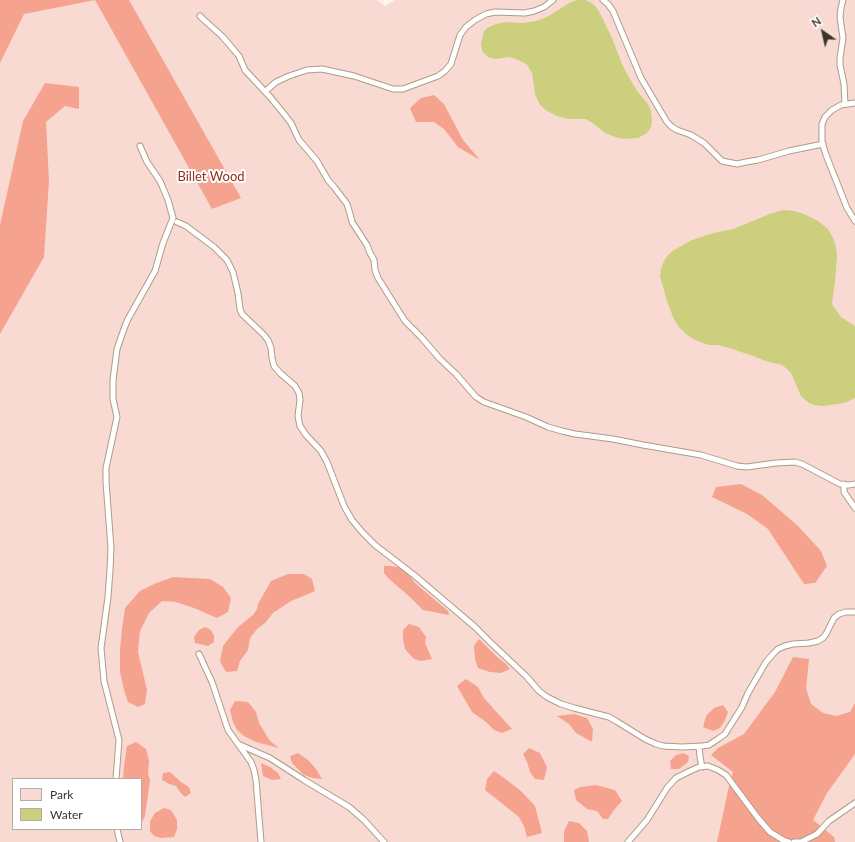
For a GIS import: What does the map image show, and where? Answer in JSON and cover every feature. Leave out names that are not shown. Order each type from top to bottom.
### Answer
[{"type":"lane","points":[[268,89],[276,82],[289,76],[307,70],[322,69],[354,76],[393,89],[403,89],[438,76],[445,71],[451,64],[460,35],[466,27],[475,20],[486,14],[495,12],[534,11],[544,7],[553,0]]},
{"type":"lane","points":[[604,0],[613,11],[641,78],[667,122],[677,130],[698,139],[711,149],[722,161],[737,164],[823,144]]},
{"type":"lane","points":[[843,0],[840,18],[843,38],[840,65],[844,84],[845,104]]},
{"type":"lane","points":[[200,16],[222,36],[239,56],[245,70],[267,93],[291,123],[300,140],[317,161],[328,180],[347,204],[352,222],[374,260],[378,278],[405,321],[480,400],[548,427],[575,434],[613,439],[701,455],[737,466],[747,467],[795,462],[840,484],[855,484]]},
{"type":"lane","points":[[855,103],[841,105],[832,110],[825,117],[822,124],[823,144],[828,161],[847,208],[855,221]]},
{"type":"lane","points":[[116,778],[119,740],[104,681],[101,648],[108,597],[111,555],[106,468],[118,417],[113,399],[113,380],[117,349],[125,326],[155,271],[163,243],[173,218],[168,200],[160,181],[147,162],[140,146]]},
{"type":"lane","points":[[177,222],[186,226],[214,247],[227,260],[233,272],[242,314],[268,340],[274,366],[295,386],[299,393],[300,400],[298,416],[300,426],[321,451],[327,462],[344,506],[352,520],[375,545],[414,575],[470,622],[527,677],[539,691],[546,696],[561,704],[608,717],[656,744],[663,746],[709,745],[725,734],[742,707],[748,693],[766,662],[773,654],[778,650],[793,644],[818,641],[823,638],[834,618],[839,614],[855,612]]},
{"type":"lane","points":[[844,484],[844,492],[855,508]]},
{"type":"lane","points":[[199,654],[212,682],[228,730],[251,762],[256,780],[261,842]]},
{"type":"lane","points":[[238,744],[270,758],[344,804],[364,820],[384,842]]},
{"type":"lane","points":[[699,746],[702,767]]},
{"type":"lane","points":[[628,842],[647,820],[667,788],[676,778],[688,772],[708,766],[726,775],[770,832],[789,842]]},
{"type":"lane","points":[[794,842],[801,842],[817,834],[830,821],[855,803]]},
{"type":"lane","points":[[117,830],[120,842]]},
{"type":"green space","points":[[0,0],[95,0],[24,14],[0,63]]},
{"type":"green space","points":[[52,0],[377,0],[385,6],[395,0],[855,0],[855,842],[0,842],[0,21]]},
{"type":"green space","name":"Billet Wood","points":[[95,0],[129,0],[241,198],[212,209]]},
{"type":"green space","points":[[45,83],[79,87],[79,109],[65,106],[46,122],[49,181],[44,257],[0,334],[0,225],[23,121]]},
{"type":"green space","points":[[434,95],[444,104],[463,140],[480,160],[458,147],[444,129],[434,122],[416,122],[410,108],[421,98]]},
{"type":"green space","points":[[741,484],[762,495],[798,526],[821,551],[827,566],[815,583],[804,584],[768,529],[747,514],[712,497],[716,487]]},
{"type":"green space","points":[[384,566],[404,568],[415,583],[448,611],[449,615],[423,610],[388,578],[384,573]]},
{"type":"green space","points":[[288,574],[304,574],[312,579],[315,591],[291,601],[273,613],[250,638],[248,650],[240,661],[237,671],[226,672],[220,661],[223,646],[238,627],[253,615],[271,581]]},
{"type":"green space","points":[[173,577],[210,579],[223,587],[231,598],[228,612],[217,618],[176,602],[162,601],[149,613],[140,631],[138,652],[147,690],[145,704],[138,707],[128,702],[120,672],[120,650],[125,608],[140,591]]},
{"type":"green space","points":[[409,624],[419,627],[426,637],[425,643],[432,659],[421,661],[414,659],[405,649],[403,630]]},
{"type":"green space","points":[[205,627],[211,630],[214,636],[214,642],[208,646],[195,643],[194,637],[199,630]]},
{"type":"green space","points":[[479,639],[510,669],[501,673],[490,672],[478,668],[475,659],[474,646]]},
{"type":"green space","points":[[793,657],[809,659],[806,688],[811,704],[823,713],[836,716],[850,712],[855,703],[855,754],[827,793],[813,820],[834,837],[835,842],[717,842],[733,772],[711,755],[718,748],[744,734],[775,692]]},
{"type":"green space","points":[[466,679],[478,687],[484,698],[512,729],[502,733],[494,730],[472,712],[457,686]]},
{"type":"green space","points":[[235,701],[248,702],[256,712],[259,723],[270,741],[279,748],[256,742],[244,736],[237,730],[230,710]]},
{"type":"green space","points":[[723,705],[728,712],[720,728],[713,731],[703,727],[706,716],[714,708]]},
{"type":"green space","points":[[574,714],[587,718],[593,729],[592,742],[576,733],[569,724],[557,716]]},
{"type":"green space","points":[[136,742],[146,749],[149,761],[148,774],[150,780],[145,816],[142,822],[142,778],[123,778],[127,746]]},
{"type":"green space","points":[[529,748],[540,753],[547,767],[544,780],[535,779],[530,772],[523,754]]},
{"type":"green space","points":[[298,753],[308,760],[322,779],[304,775],[292,763],[290,756]]},
{"type":"green space","points":[[683,753],[689,756],[688,762],[679,769],[671,769],[670,761],[676,755]]},
{"type":"green space","points":[[261,763],[278,773],[281,779],[272,780],[263,776]]},
{"type":"green space","points":[[494,771],[522,792],[535,806],[542,833],[527,837],[524,826],[519,817],[485,790],[487,779]]},
{"type":"green space","points":[[170,772],[189,787],[191,793],[185,797],[176,786],[162,780],[163,773]]},
{"type":"green space","points":[[596,785],[615,790],[622,801],[608,819],[603,819],[597,811],[587,809],[576,800],[574,790],[580,787]]},
{"type":"green space","points":[[164,808],[171,810],[177,820],[177,829],[174,837],[161,838],[154,836],[150,831],[150,821],[155,813]]},
{"type":"green space","points":[[569,821],[579,823],[587,831],[589,842],[564,842],[564,831]]},
{"type":"water","points":[[577,0],[585,0],[592,3],[596,7],[612,38],[626,72],[637,91],[648,104],[651,111],[652,123],[647,133],[638,138],[618,138],[605,133],[586,119],[569,119],[557,116],[547,111],[540,105],[535,94],[532,73],[527,65],[510,57],[496,59],[488,57],[482,51],[481,43],[484,31],[487,28],[506,22],[522,23],[536,21],[547,17],[569,3]]},
{"type":"water","points":[[783,210],[795,211],[818,221],[828,229],[836,247],[837,256],[832,302],[833,306],[841,317],[855,326],[855,398],[847,402],[822,406],[809,403],[801,396],[791,373],[782,365],[719,345],[709,345],[693,339],[678,326],[667,301],[660,276],[664,261],[674,250],[692,240],[733,229]]}]
